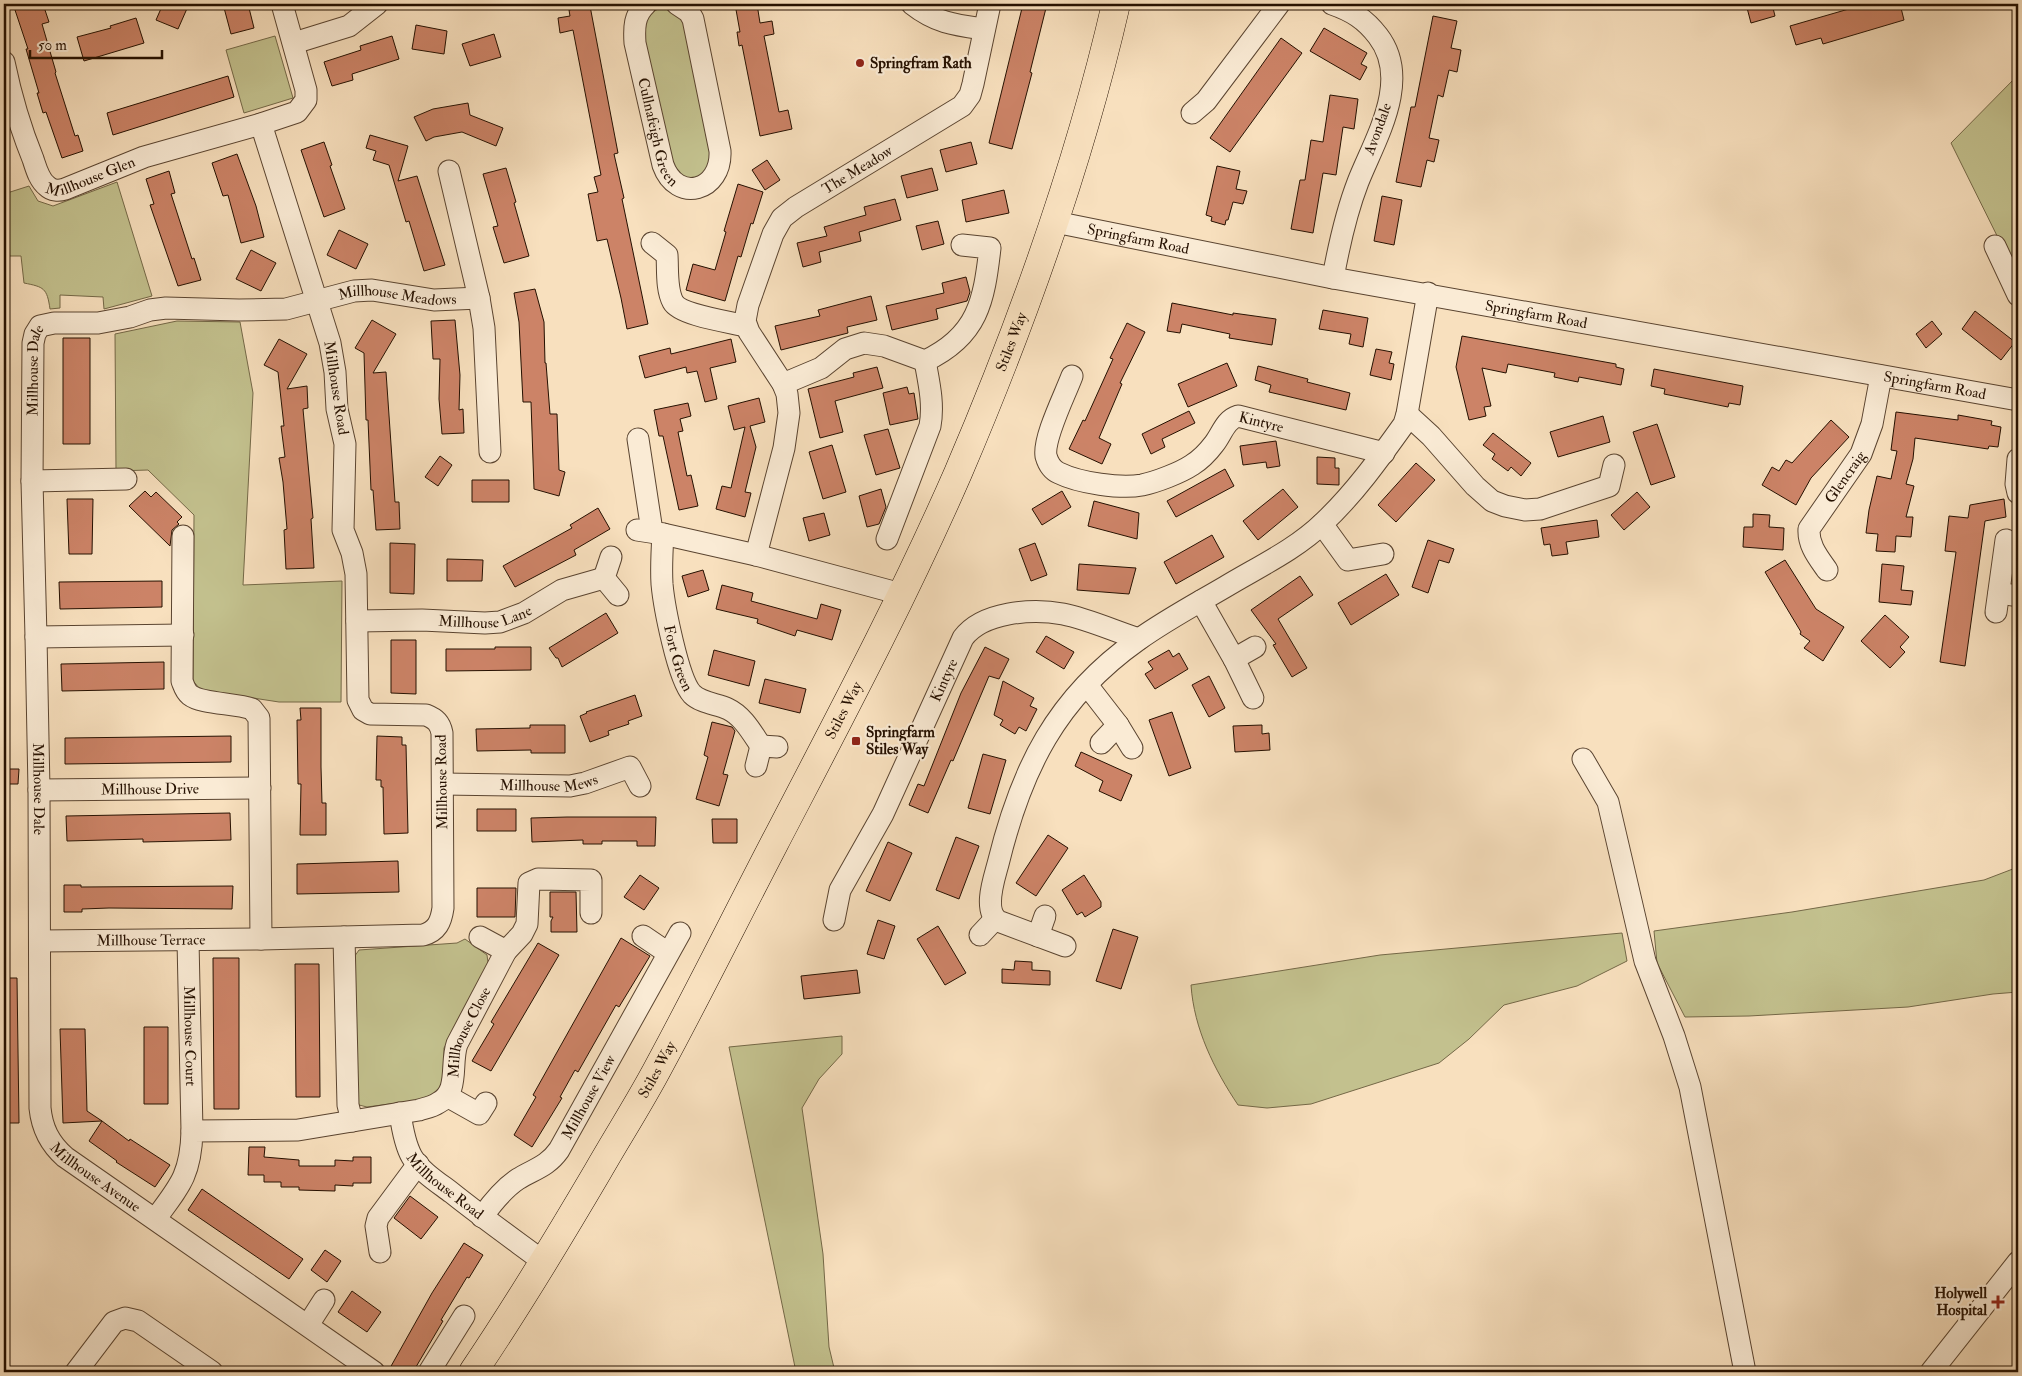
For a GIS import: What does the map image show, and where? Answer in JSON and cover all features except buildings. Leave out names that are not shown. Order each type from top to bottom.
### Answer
[{"type":"main road","name":"Stiles Way","points":[[473,1372],[544,1262],[658,1068],[853,694],[901,594],[957,474],[1006,354],[1054,222],[1081,137],[1116,4]]},
{"type":"street","points":[[261,124],[297,112],[302,108],[306,100],[306,90],[282,4]]},
{"type":"street","points":[[294,44],[349,26],[377,4]]},
{"type":"street","name":"Cullnafeigh Green","points":[[646,4],[638,15],[634,29],[635,43],[663,165],[671,180],[686,188],[695,188],[706,184],[716,175],[720,162],[720,151],[693,19],[689,12],[678,4]]},
{"type":"street","points":[[912,4],[928,16],[941,22],[984,29]]},
{"type":"street","name":"The Meadow","points":[[746,326],[748,305],[773,234],[782,218],[805,201],[962,106],[970,95],[990,4]]},
{"type":"street","points":[[1192,113],[1206,100],[1279,4]]},
{"type":"street","name":"Avondale","points":[[1332,4],[1348,9],[1361,17],[1382,41],[1388,54],[1392,83],[1389,100],[1378,134],[1357,184],[1340,236],[1333,278]]},
{"type":"street","name":"Millhouse Glen","points":[[4,62],[14,107],[32,156],[44,183],[54,190],[66,189],[144,157],[261,124]]},
{"type":"street","name":"Millhouse Road","points":[[261,124],[330,343],[335,372],[337,410],[344,444],[343,530],[355,563],[358,693],[360,706],[370,714],[426,716],[438,721],[442,734],[443,784],[443,908],[440,922],[432,932],[423,935],[261,938]]},
{"type":"street","name":"Millhouse Meadows","points":[[449,171],[480,298],[484,328],[490,452]]},
{"type":"street","name":"Springfarm Road","points":[[1054,222],[1333,278],[1428,293],[2018,400]]},
{"type":"street","points":[[652,243],[667,255],[670,295],[676,307],[687,312],[746,326],[783,384],[789,413],[787,435],[756,555]]},
{"type":"street","points":[[783,384],[821,368],[845,349],[864,343],[884,346],[925,361],[945,350],[962,334],[978,313],[983,298],[990,248],[962,245]]},
{"type":"street","points":[[1995,246],[2018,295]]},
{"type":"street","name":"Millhouse Meadows","points":[[316,300],[354,291],[372,290],[434,300],[480,298]]},
{"type":"street","points":[[1065,946],[1008,926],[995,919],[990,903],[997,866],[1022,783],[1050,728],[1060,714],[1112,659],[1139,639],[1292,547],[1322,524],[1356,490],[1404,424],[1428,293]]},
{"type":"street","name":"Millhouse Dale","points":[[40,941],[39,790],[32,481],[33,343],[40,326],[48,323],[98,323],[166,308],[275,310],[316,300]]},
{"type":"street","points":[[887,539],[930,426],[932,415],[931,396],[925,361]]},
{"type":"street","name":"Kintyre","points":[[1072,376],[1048,438],[1046,454],[1050,466],[1054,470],[1077,479],[1125,486],[1142,485],[1156,480],[1190,466],[1201,458],[1214,445],[1230,420],[1238,416],[1384,453]]},
{"type":"street","name":"Glencraig","points":[[1827,570],[1808,538],[1808,528],[1861,454],[1872,424],[1881,376]]},
{"type":"street","points":[[1407,414],[1431,436],[1475,486],[1492,501],[1516,509],[1548,508],[1609,486],[1614,465]]},
{"type":"street","points":[[638,439],[651,532],[756,555],[901,594]]},
{"type":"street","points":[[2018,459],[2016,484],[2018,493]]},
{"type":"street","points":[[32,481],[126,479]]},
{"type":"street","points":[[1322,524],[1348,560],[1383,554]]},
{"type":"street","name":"Fort Green","points":[[651,532],[680,669],[688,688],[697,698],[730,709],[737,714],[764,753]]},
{"type":"street","points":[[183,536],[182,681],[187,693],[196,698],[246,706],[257,713],[260,724],[261,938]]},
{"type":"street","points":[[2004,600],[2006,540]]},
{"type":"street","points":[[611,557],[604,578],[618,595]]},
{"type":"street","name":"Millhouse Lane","points":[[357,621],[431,620],[485,624],[500,622],[524,612],[562,590],[604,578]]},
{"type":"street","points":[[1201,601],[1234,659],[1253,698]]},
{"type":"street","name":"Kintyre","points":[[834,920],[840,890],[883,814],[963,638],[969,631],[990,619],[1007,614],[1046,612],[1064,614],[1139,639]]},
{"type":"street","points":[[36,637],[183,635]]},
{"type":"street","points":[[1234,659],[1255,647]]},
{"type":"street","points":[[1087,685],[1118,725],[1132,748]]},
{"type":"street","points":[[1101,743],[1118,725]]},
{"type":"street","points":[[1583,759],[1608,802],[1645,961],[1674,1036],[1690,1087],[1745,1372]]},
{"type":"street","name":"Millhouse Mews","points":[[443,784],[570,786],[585,783],[630,767],[640,786]]},
{"type":"street","name":"Millhouse Drive","points":[[39,790],[260,788]]},
{"type":"street","name":"Millhouse Close","points":[[400,1113],[432,1106],[447,1096],[453,1084],[457,1044],[506,951],[522,934],[527,924],[529,883],[538,879],[591,880],[591,913]]},
{"type":"street","points":[[1038,936],[1045,916]]},
{"type":"street","points":[[980,934],[995,919]]},
{"type":"street","name":"Millhouse View","points":[[482,1216],[507,1188],[517,1180],[547,1164],[560,1150],[680,933]]},
{"type":"street","points":[[643,936],[668,953]]},
{"type":"street","points":[[344,937],[348,1105],[352,1121]]},
{"type":"street","points":[[480,937],[506,951]]},
{"type":"street","name":"Millhouse Terrace","points":[[40,941],[261,938]]},
{"type":"street","name":"Millhouse Court","points":[[188,940],[192,1131]]},
{"type":"street","name":"Millhouse Avenue","points":[[40,941],[40,1108],[43,1128],[54,1146],[65,1157],[156,1218],[374,1372]]},
{"type":"street","points":[[447,1096],[480,1114],[486,1103]]},
{"type":"street","points":[[156,1218],[184,1177],[191,1155],[192,1131],[281,1132],[400,1113]]},
{"type":"street","name":"Millhouse Road","points":[[400,1113],[407,1143],[413,1158],[418,1164],[432,1178],[544,1262]]},
{"type":"street","points":[[380,1252],[376,1226],[378,1218],[418,1164]]},
{"type":"street","points":[[1931,1372],[2018,1262]]},
{"type":"street","points":[[308,1325],[324,1300]]},
{"type":"street","points":[[429,1372],[464,1316]]},
{"type":"street","points":[[76,1372],[114,1322],[125,1318],[138,1321],[212,1372]]},
{"type":"shaded area","points":[[664,8],[672,9],[685,21],[712,158],[711,166],[697,181],[674,176],[643,37],[645,22],[649,14]]},
{"type":"shaded area","points":[[275,36],[293,98],[244,113],[226,50]]},
{"type":"shaded area","points":[[2018,75],[2018,278],[1951,143]]},
{"type":"shaded area","points":[[117,182],[152,296],[104,309],[103,297],[60,295],[60,308],[50,309],[46,293],[40,287],[24,283],[21,256],[4,256],[4,194],[29,186],[38,201],[53,206]]},
{"type":"shaded area","points":[[177,321],[240,322],[253,393],[243,585],[342,581],[341,702],[279,702],[201,690],[193,681],[194,515],[148,470],[116,471],[115,334]]},
{"type":"shaded area","points":[[2018,867],[2018,992],[1908,1007],[1749,1016],[1685,1017],[1657,963],[1654,931],[1792,912],[1984,880]]},
{"type":"shaded area","points":[[1622,933],[1627,961],[1577,986],[1504,1005],[1469,1039],[1439,1063],[1311,1104],[1267,1108],[1238,1105],[1213,1063],[1201,1033],[1193,1001],[1191,985],[1380,955]]},
{"type":"shaded area","points":[[465,939],[487,955],[489,970],[444,1048],[444,1090],[434,1098],[367,1107],[359,1105],[355,1098],[352,960],[359,950],[457,943]]},
{"type":"shaded area","points":[[842,1036],[842,1054],[819,1079],[802,1108],[823,1254],[829,1347],[835,1372],[796,1372],[729,1047]]},
{"type":"place","name":"Springfram Rath","points":[[860,63]]},
{"type":"place","name":"Springfarm Stiles Way","points":[[856,741]]},
{"type":"place","name":"Holywell Hospital","points":[[1998,1302]]}]
